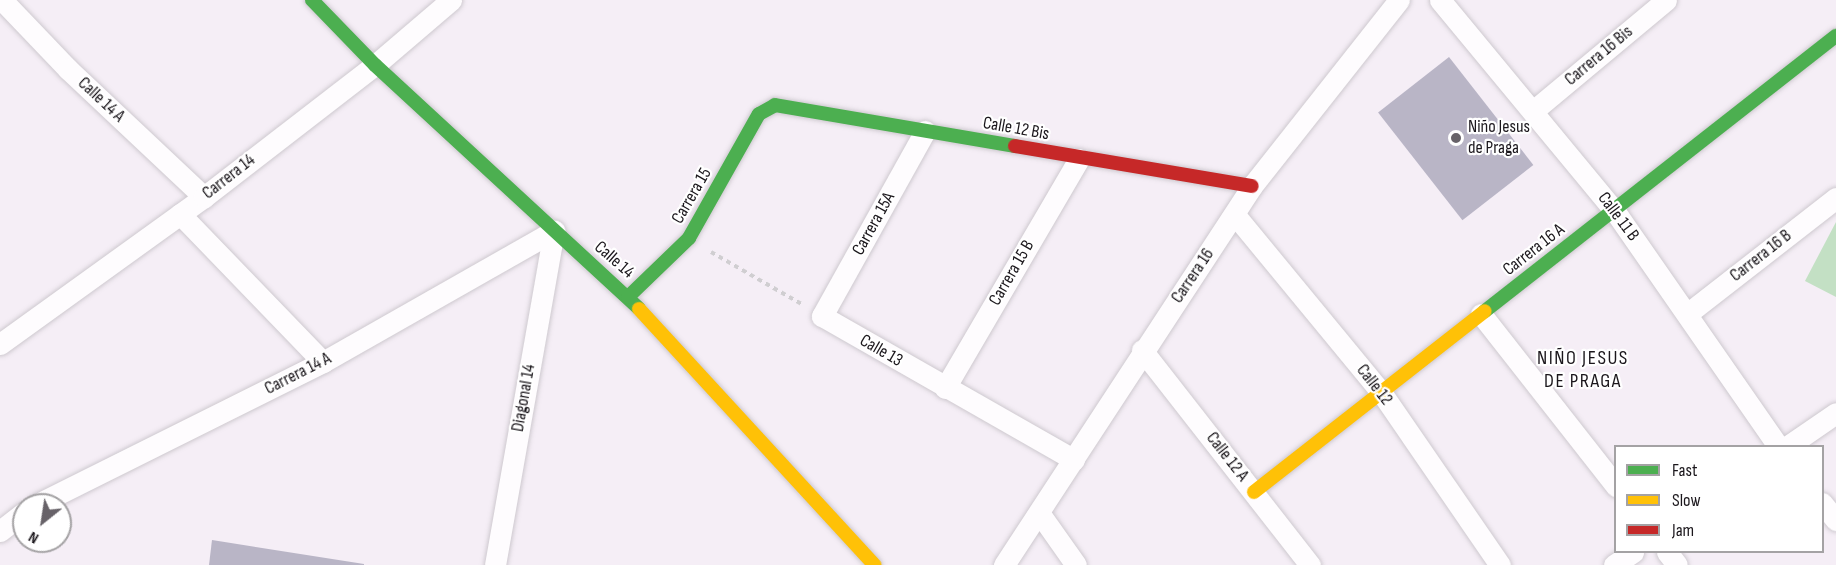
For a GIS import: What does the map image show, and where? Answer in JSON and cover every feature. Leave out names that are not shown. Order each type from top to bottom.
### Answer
[{"type":"street","name":"Calle 14 A","points":[[2,0],[68,69],[204,196]]},
{"type":"street","name":"Calle 14","points":[[312,0],[375,64],[628,297],[874,565]]},
{"type":"street","name":"Carrera 14","points":[[0,344],[204,196],[375,64],[451,0]]},
{"type":"street","name":"Carrera 16","points":[[1004,565],[1040,514],[1142,350],[1235,215],[1252,186],[1399,0]]},
{"type":"street","name":"Calle 11 B","points":[[1440,0],[1614,210],[1777,445]]},
{"type":"street","name":"Carrera 16 Bis","points":[[1533,111],[1666,0]]},
{"type":"street","name":"Carrera 16 A","points":[[1254,492],[1836,36]]},
{"type":"street","name":"Calle 12 Bis","points":[[775,105],[1079,159],[1252,186]]},
{"type":"street","name":"Carrera 15","points":[[628,297],[689,238],[759,114],[775,105]]},
{"type":"street","name":"Carrera 15A","points":[[822,316],[926,131]]},
{"type":"street","name":"Carrera 15 B","points":[[945,388],[1079,159]]},
{"type":"street","name":"Carrera 16 B","points":[[1687,315],[1836,198]]},
{"type":"street","points":[[180,214],[323,362]]},
{"type":"street","name":"Calle 12","points":[[1235,215],[1381,392],[1500,565]]},
{"type":"street","name":"Carrera 14 A","points":[[60,493],[323,362],[554,231]]},
{"type":"street","name":"Diagonal 14","points":[[495,565],[554,231]]},
{"type":"street","points":[[1481,314],[1614,483]]},
{"type":"street","name":"Calle 13","points":[[822,316],[1074,460]]},
{"type":"street","name":"Calle 12 A","points":[[1142,350],[1310,565]]},
{"type":"street","points":[[1791,445],[1836,413]]},
{"type":"street","points":[[1824,505],[1836,520]]},
{"type":"street","points":[[1040,514],[1076,565]]},
{"type":"street","points":[[0,531],[12,522]]},
{"type":"street","points":[[1614,565],[1632,553]]},
{"type":"street","points":[[1668,553],[1677,565]]},
{"type":"path","points":[[689,238],[822,316]]},
{"type":"green space","points":[[1836,222],[1836,297],[1805,281]]},
{"type":"building","name":"Niño Jesus de Praga","points":[[1449,57],[1533,165],[1462,220],[1378,112]]},
{"type":"building","points":[[212,540],[364,564],[364,565],[209,565]]},
{"type":"traffic: fast","points":[[312,0],[375,65],[639,309]]},
{"type":"traffic: fast","points":[[1485,311],[1836,36]]},
{"type":"traffic: fast","points":[[628,297],[689,238],[759,114],[775,105],[1015,146]]},
{"type":"traffic: slow","points":[[639,309],[874,565]]},
{"type":"traffic: slow","points":[[1254,492],[1485,311]]},
{"type":"traffic: jam","points":[[1015,146],[1252,186]]},
{"type":"place","name":"Niño Jesus de Praga","points":[[1456,138]]},
{"type":"district","name":"NIÑO JESUS DE PRAGA","points":[[1583,370]]}]
